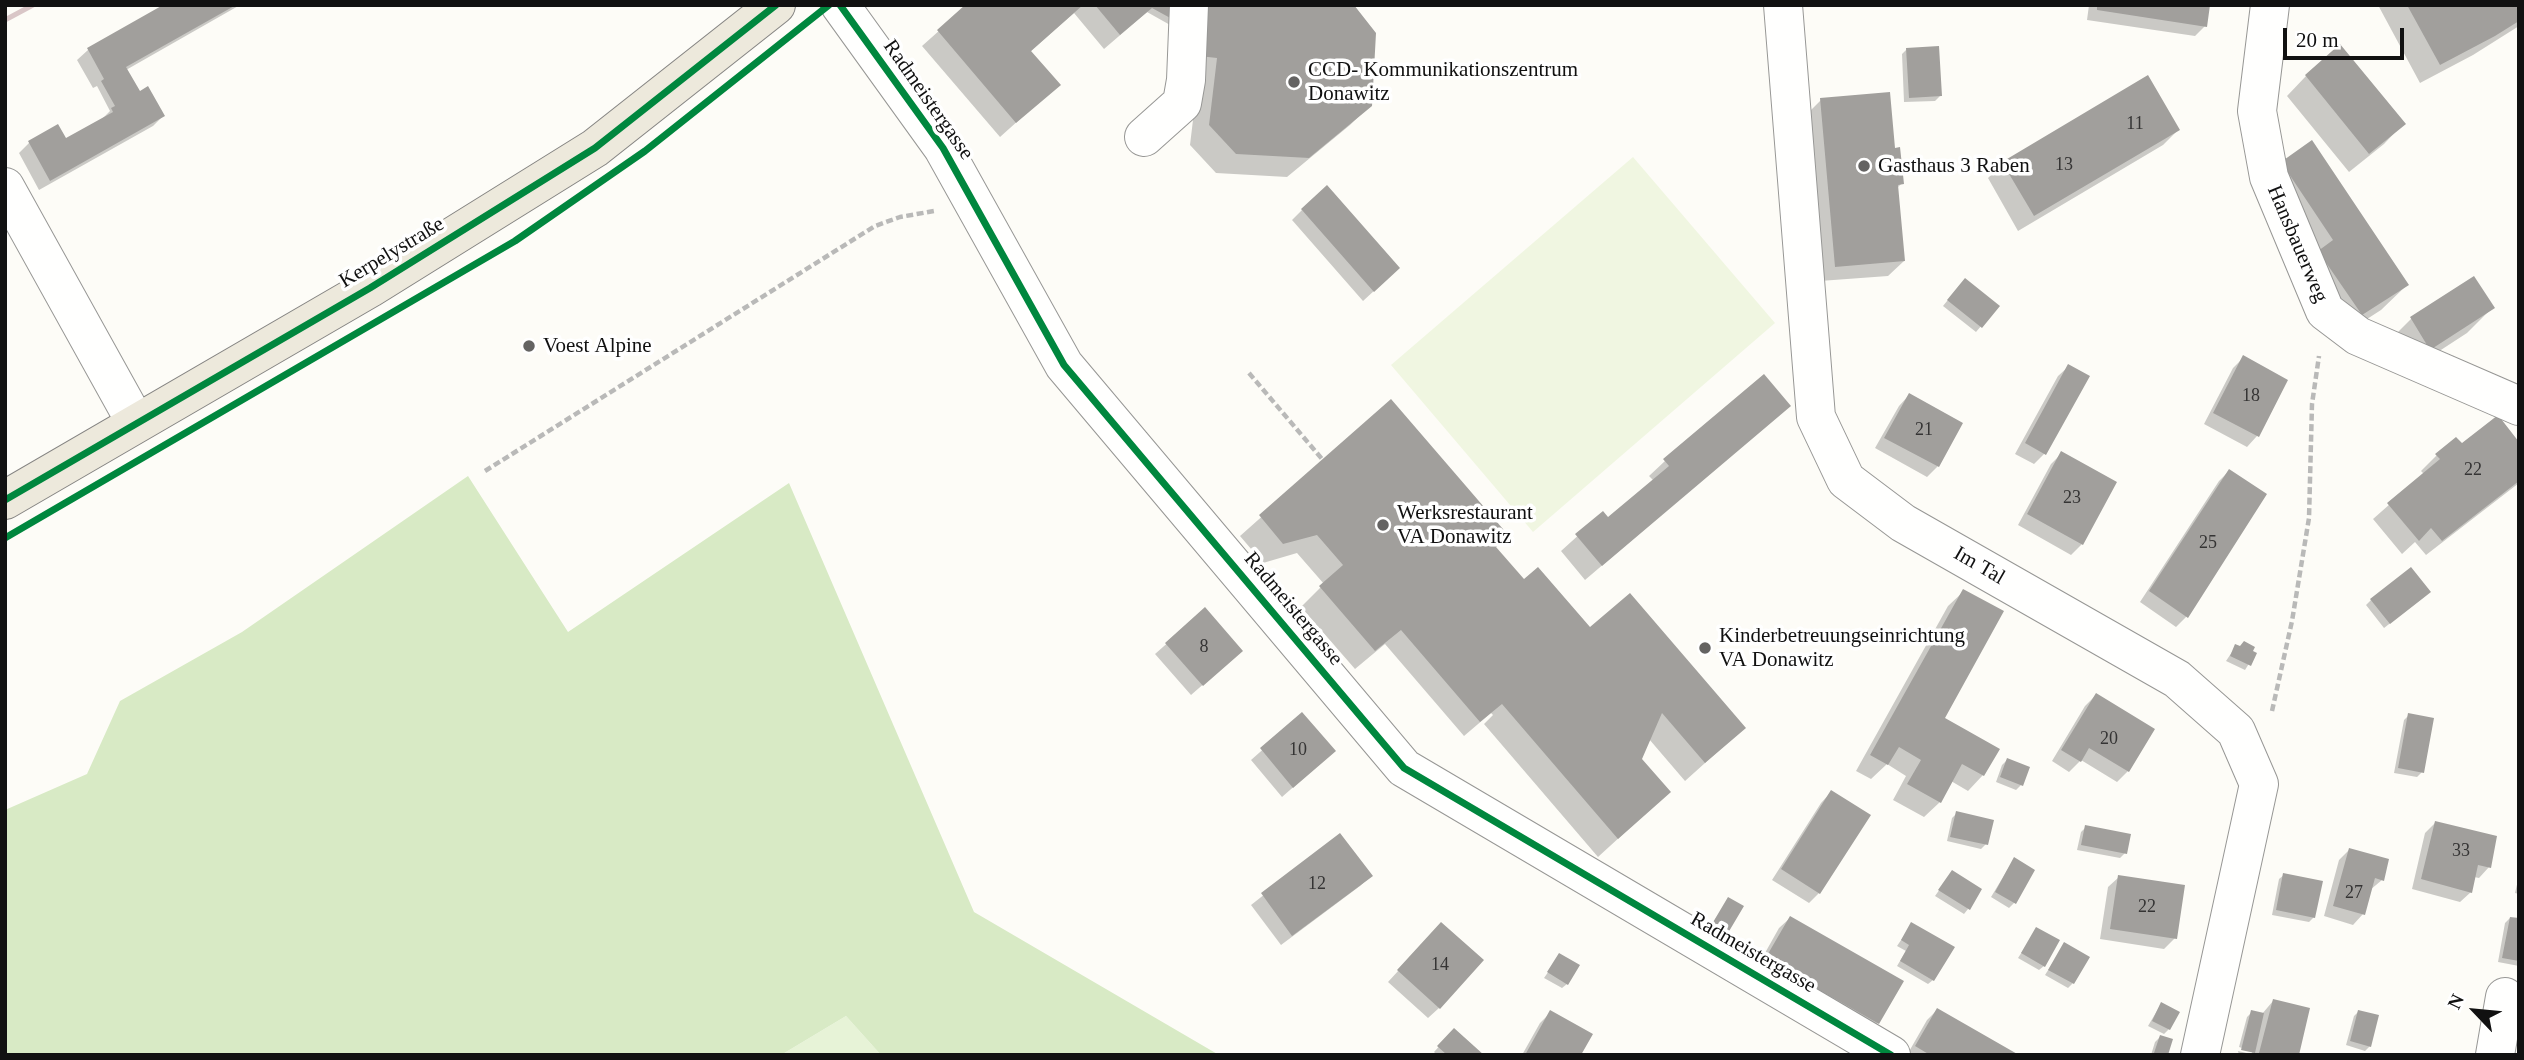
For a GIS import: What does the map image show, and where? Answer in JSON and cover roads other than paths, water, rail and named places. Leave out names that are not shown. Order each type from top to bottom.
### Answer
[{"type":"main road","name":"Kerpelystraße","points":[[5,500],[370,288],[595,148],[776,5]]},
{"type":"street","name":"Radmeistergasse","points":[[840,5],[943,148],[1065,365],[1404,768],[1891,1055]]},
{"type":"street","points":[[1144,137],[1182,103],[1186,79],[1189,5]]},
{"type":"street","name":"Im Tal","points":[[1783,5],[1816,417],[1846,480],[1903,523],[2177,679],[2236,731],[2259,784],[2200,1055]]},
{"type":"street","name":"Hansbauerweg","points":[[2270,5],[2257,111],[2269,177],[2325,311],[2358,336],[2519,406]]},
{"type":"street","points":[[5,187],[136,423]]},
{"type":"street","points":[[2495,1055],[2505,998]]},
{"type":"railway","points":[[5,20],[33,5]]},
{"type":"place","name":"CCD- Kommunikationszentrum Donawitz","points":[[1294,82]]},
{"type":"place","name":"Gasthaus 3 Raben","points":[[1864,166]]},
{"type":"place","name":"Voest Alpine","points":[[529,346]]},
{"type":"place","name":"Werksrestaurant VA Donawitz","points":[[1383,525]]},
{"type":"place","name":"Kinderbetreuungseinrichtung VA Donawitz","points":[[1705,648]]}]
